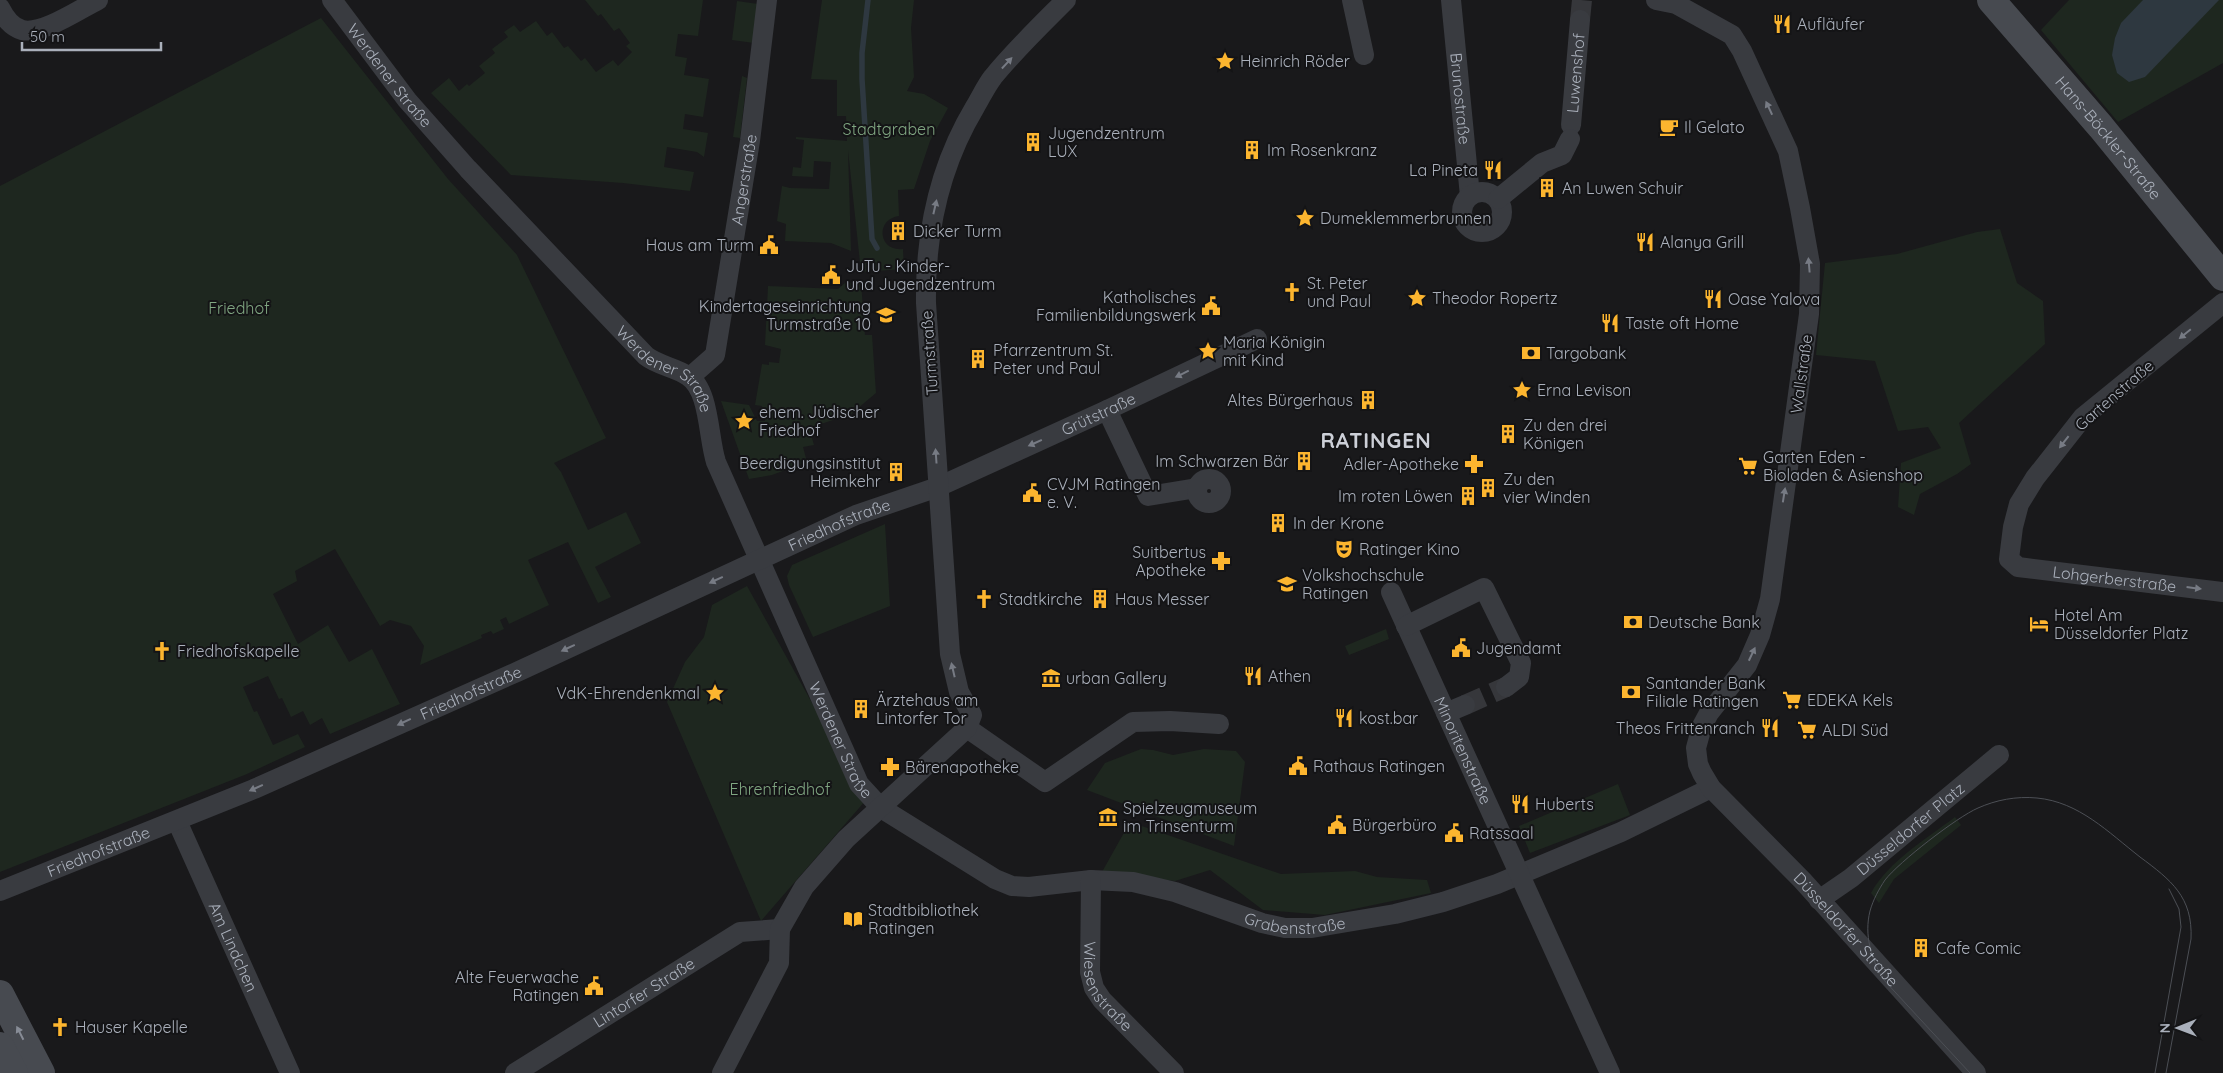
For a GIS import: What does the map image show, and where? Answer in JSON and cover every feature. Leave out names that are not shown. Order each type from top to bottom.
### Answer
[{"type":"street","points":[[0,8],[6,19],[13,26],[23,30],[39,29],[98,0]]},
{"type":"street","name":"Werdener Straße","points":[[332,0],[407,100],[478,180],[646,356],[658,364],[690,377],[695,382],[703,398],[716,462],[859,784],[881,808]]},
{"type":"street","name":"Angerstraße","points":[[690,377],[715,354],[750,141],[767,0]]},
{"type":"street","name":"Turmstraße","points":[[970,721],[959,692],[950,654],[938,487],[926,272],[932,219],[949,157],[968,118],[992,79],[1066,0]]},
{"type":"street","points":[[1352,0],[1364,55]]},
{"type":"street","name":"Brunostraße","points":[[1451,0],[1470,196]]},
{"type":"street","name":"Wallstraße","points":[[1656,0],[1676,4],[1732,35],[1742,51],[1788,150],[1810,264],[1808,326],[1770,599],[1760,635],[1747,664],[1709,713],[1697,740],[1698,764],[1711,788]]},
{"type":"street","name":"Hans-Böckler-Straße","points":[[1991,0],[2101,127],[2223,277]]},
{"type":"street","name":"Luwenshof","points":[[1498,199],[1542,163],[1562,155],[1570,132],[1580,20]]},
{"type":"street","points":[[1479,192],[1489,193],[1498,199],[1502,206],[1501,220],[1497,227],[1488,232],[1478,232],[1469,228],[1463,220],[1462,211],[1464,203],[1470,196],[1479,192]]},
{"type":"street","name":"Gartenstraße","points":[[2009,559],[2013,527],[2019,504],[2035,478],[2083,418],[2223,303]]},
{"type":"street","name":"Grütstraße","points":[[938,487],[1257,339]]},
{"type":"street","points":[[1107,410],[1148,496],[1197,488]]},
{"type":"street","name":"Friedhofstraße","points":[[0,891],[254,789],[519,671],[856,515],[938,487]]},
{"type":"street","name":"Lohgerberstraße","points":[[2009,559],[2018,567],[2223,592]]},
{"type":"street","points":[[1406,626],[1484,588],[1520,662],[1519,678],[1506,687]]},
{"type":"street","name":"Minoritenstraße","points":[[1391,592],[1610,1073]]},
{"type":"street","points":[[1446,713],[1465,705]]},
{"type":"street","points":[[722,1073],[779,963],[780,930],[804,887],[846,839],[881,808],[970,721],[1045,782],[1133,722],[1164,721],[1219,724]]},
{"type":"street","name":"Düsseldorfer Platz","points":[[1819,900],[1851,878],[1999,756]]},
{"type":"street","name":"Grabenstraße","points":[[881,808],[995,879],[1012,886],[1029,887],[1091,880],[1133,882],[1175,892],[1262,923],[1285,928],[1312,928],[1350,923],[1442,902],[1520,874],[1621,832],[1711,788]]},
{"type":"street","name":"Düsseldorfer Straße","points":[[1711,788],[1819,900],[1976,1073]]},
{"type":"street","name":"Am Lindchen","points":[[177,821],[290,1073]]},
{"type":"street","name":"Wiesenstraße","points":[[1091,880],[1090,972],[1094,988],[1102,1000],[1174,1073]]},
{"type":"street","name":"Lintorfer Straße","points":[[515,1073],[740,932],[780,930]]},
{"type":"street","points":[[0,994],[41,1073]]},
{"type":"street","points":[[0,1046],[14,1073]]},
{"type":"green space","points":[[585,0],[703,0],[698,36],[678,34],[675,56],[687,58],[684,75],[709,79],[703,117],[685,114],[683,129],[708,133],[704,157],[697,152],[667,147],[664,167],[694,172],[690,191],[623,183],[511,175],[431,93],[449,78],[459,91],[467,84],[469,86],[485,73],[479,66],[495,53],[492,49],[508,37],[504,32],[514,25],[520,32],[536,21],[547,36],[552,32],[564,48],[568,46],[581,61],[585,58],[596,72],[613,60],[618,66],[632,52],[626,46],[630,43],[619,28],[614,31],[601,14],[598,16]]},
{"type":"green space","name":"Stadtgraben","points":[[822,0],[914,0],[911,28],[914,77],[907,91],[924,94],[948,108],[930,141],[914,189],[898,190],[899,216],[891,218],[883,229],[884,241],[888,246],[895,249],[903,249],[904,269],[861,272],[848,150],[851,251],[831,243],[785,241],[786,224],[777,221],[782,186],[829,189],[831,162],[814,161],[813,177],[792,176],[793,167],[801,168],[804,140],[796,139],[796,137],[847,141],[846,116],[837,116],[837,80],[811,79]]},
{"type":"green space","points":[[2069,0],[2223,0],[2223,63],[2118,122],[2041,30]]},
{"type":"green space","points":[[737,1],[758,4],[754,43],[732,40]]},
{"type":"green space","name":"Friedhof","points":[[321,18],[448,179],[517,255],[606,438],[554,463],[561,472],[588,530],[626,512],[641,543],[595,567],[611,597],[598,603],[568,542],[528,560],[549,605],[509,624],[506,617],[500,620],[504,629],[493,634],[491,631],[481,635],[482,638],[420,665],[424,646],[411,626],[390,620],[380,626],[335,549],[295,571],[297,581],[273,594],[298,644],[328,625],[349,662],[372,649],[400,704],[330,734],[322,718],[310,725],[303,711],[291,717],[282,698],[279,699],[268,676],[243,687],[254,712],[257,711],[273,745],[298,734],[305,747],[247,774],[0,872],[0,186]]},
{"type":"green space","points":[[742,76],[747,78],[740,138],[733,137]]},
{"type":"green space","points":[[2000,229],[2017,283],[2043,301],[2045,344],[1959,423],[1971,464],[1957,474],[1920,494],[1914,515],[1898,507],[1901,463],[1941,448],[1928,427],[1898,431],[1875,361],[1816,355],[1825,263],[1897,254],[1977,232]]},
{"type":"green space","points":[[861,282],[865,335],[872,335],[876,393],[851,414],[809,428],[814,445],[803,447],[807,462],[772,475],[749,479],[721,401],[749,405],[757,421],[765,421],[762,406],[755,405],[762,364],[769,365],[769,362],[779,363],[781,349],[765,345],[768,286],[838,289],[845,283]]},
{"type":"green space","points":[[885,524],[890,606],[813,637],[789,585],[787,576],[792,565]]},
{"type":"green space","name":"Ehrenfriedhof","points":[[747,586],[866,800],[761,921],[667,702],[685,662],[704,637],[712,605]]},
{"type":"green space","points":[[1386,629],[1389,639],[1349,655],[1345,646]]},
{"type":"green space","points":[[1141,749],[1173,755],[1204,749],[1236,751],[1245,762],[1234,846],[1087,790],[1105,763]]},
{"type":"green space","points":[[1618,784],[1630,815],[1530,853],[1519,826]]},
{"type":"green space","points":[[1955,817],[1961,825],[1894,879],[1879,903],[1871,893],[1879,881],[1909,851]]},
{"type":"green space","points":[[1130,822],[1281,874],[1355,871],[1377,877],[1427,880],[1431,893],[1325,915],[1263,910],[1210,870],[1175,881],[1102,872]]},
{"type":"shaded area","points":[[2143,0],[2219,0],[2145,77],[2129,82],[2117,73],[2112,55],[2115,38],[2121,23]]},
{"type":"waterway","points":[[868,0],[862,53],[862,79],[872,239],[877,248]]},
{"type":"tunnel","points":[[1580,20],[1582,0]]},
{"type":"tunnel","points":[[1465,705],[1506,687]]},
{"type":"tram line","points":[[1970,1073],[1883,979],[1872,955],[1868,938],[1868,920],[1876,895],[1885,880],[1902,862],[1943,830],[1978,808],[2006,799],[2021,798],[2037,798],[2052,801],[2080,812],[2104,828],[2161,874],[2178,891],[2184,901],[2191,924],[2191,939],[2166,1073]]},
{"type":"tram line","points":[[2155,1073],[2181,927],[2179,909],[2169,889]]},
{"type":"place","name":"Aufläufer","points":[[1782,24]]},
{"type":"place","name":"Heinrich Röder","points":[[1225,61]]},
{"type":"place","name":"Il Gelato","points":[[1669,127]]},
{"type":"place","name":"Jugendzentrum LUX","points":[[1033,142]]},
{"type":"place","name":"Im Rosenkranz","points":[[1252,150]]},
{"type":"place","name":"La Pineta","points":[[1493,170]]},
{"type":"place","name":"An Luwen Schuir","points":[[1547,188]]},
{"type":"place","name":"Dumeklemmerbrunnen","points":[[1305,218]]},
{"type":"place","name":"Dicker Turm","points":[[898,231]]},
{"type":"place","name":"Alanya Grill","points":[[1645,242]]},
{"type":"place","name":"Haus am Turm","points":[[769,245]]},
{"type":"place","name":"JuTu - Kinder- und Jugendzentrum","points":[[831,275]]},
{"type":"place","name":"St. Peter und Paul","points":[[1292,292]]},
{"type":"place","name":"Theodor Ropertz","points":[[1417,298]]},
{"type":"place","name":"Oase Yalova","points":[[1713,299]]},
{"type":"place","name":"Katholisches Familienbildungswerk","points":[[1211,306]]},
{"type":"place","name":"Kindertageseinrichtung Turmstraße 10","points":[[886,315]]},
{"type":"place","name":"Taste oft Home","points":[[1610,323]]},
{"type":"place","name":"Maria Königin mit Kind","points":[[1208,351]]},
{"type":"place","name":"Targobank","points":[[1531,353]]},
{"type":"place","name":"Pfarrzentrum St. Peter und Paul","points":[[978,359]]},
{"type":"place","name":"Erna Levison","points":[[1522,390]]},
{"type":"place","name":"Altes Bürgerhaus","points":[[1368,400]]},
{"type":"place","name":"ehem. Jüdischer Friedhof","points":[[744,421]]},
{"type":"place","name":"Zu den drei Königen","points":[[1508,434]]},
{"type":"place","name":"Im Schwarzen Bär","points":[[1304,461]]},
{"type":"place","name":"Adler-Apotheke","points":[[1474,464]]},
{"type":"place","name":"Garten Eden - Bioladen & Asienshop","points":[[1748,466]]},
{"type":"place","name":"Beerdigungsinstitut Heimkehr","points":[[896,472]]},
{"type":"place","name":"Zu den vier Winden","points":[[1488,488]]},
{"type":"place","name":"CVJM Ratingen e. V.","points":[[1032,493]]},
{"type":"place","name":"Im roten Löwen","points":[[1468,496]]},
{"type":"place","name":"In der Krone","points":[[1278,523]]},
{"type":"place","name":"Ratinger Kino","points":[[1344,549]]},
{"type":"place","name":"Suitbertus Apotheke","points":[[1221,561]]},
{"type":"place","name":"Volkshochschule Ratingen","points":[[1287,584]]},
{"type":"place","name":"Stadtkirche","points":[[984,599]]},
{"type":"place","name":"Haus Messer","points":[[1100,599]]},
{"type":"place","name":"Deutsche Bank","points":[[1633,622]]},
{"type":"place","name":"Hotel Am Düsseldorfer Platz","points":[[2039,624]]},
{"type":"place","name":"Jugendamt","points":[[1461,648]]},
{"type":"place","name":"Friedhofskapelle","points":[[162,651]]},
{"type":"place","name":"Athen","points":[[1253,676]]},
{"type":"place","name":"urban Gallery","points":[[1051,678]]},
{"type":"place","name":"Santander Bank Filiale Ratingen","points":[[1631,692]]},
{"type":"place","name":"VdK-Ehrendenkmal","points":[[715,693]]},
{"type":"place","name":"EDEKA Kels","points":[[1792,700]]},
{"type":"place","name":"Ärztehaus am Lintorfer Tor","points":[[861,709]]},
{"type":"place","name":"kost.bar","points":[[1344,718]]},
{"type":"place","name":"Theos Frittenranch","points":[[1770,728]]},
{"type":"place","name":"ALDI Süd","points":[[1807,730]]},
{"type":"place","name":"Rathaus Ratingen","points":[[1298,766]]},
{"type":"place","name":"Bärenapotheke","points":[[890,767]]},
{"type":"place","name":"Huberts","points":[[1520,804]]},
{"type":"place","name":"Spielzeugmuseum im Trinsenturm","points":[[1108,817]]},
{"type":"place","name":"Bürgerbüro","points":[[1337,825]]},
{"type":"place","name":"Ratssaal","points":[[1454,833]]},
{"type":"place","name":"Stadtbibliothek Ratingen","points":[[853,919]]},
{"type":"place","name":"Cafe Comic","points":[[1921,948]]},
{"type":"place","name":"Alte Feuerwache Ratingen","points":[[594,986]]},
{"type":"place","name":"Hauser Kapelle","points":[[60,1027]]},
{"type":"district","name":"RATINGEN","points":[[1376,440]]}]
